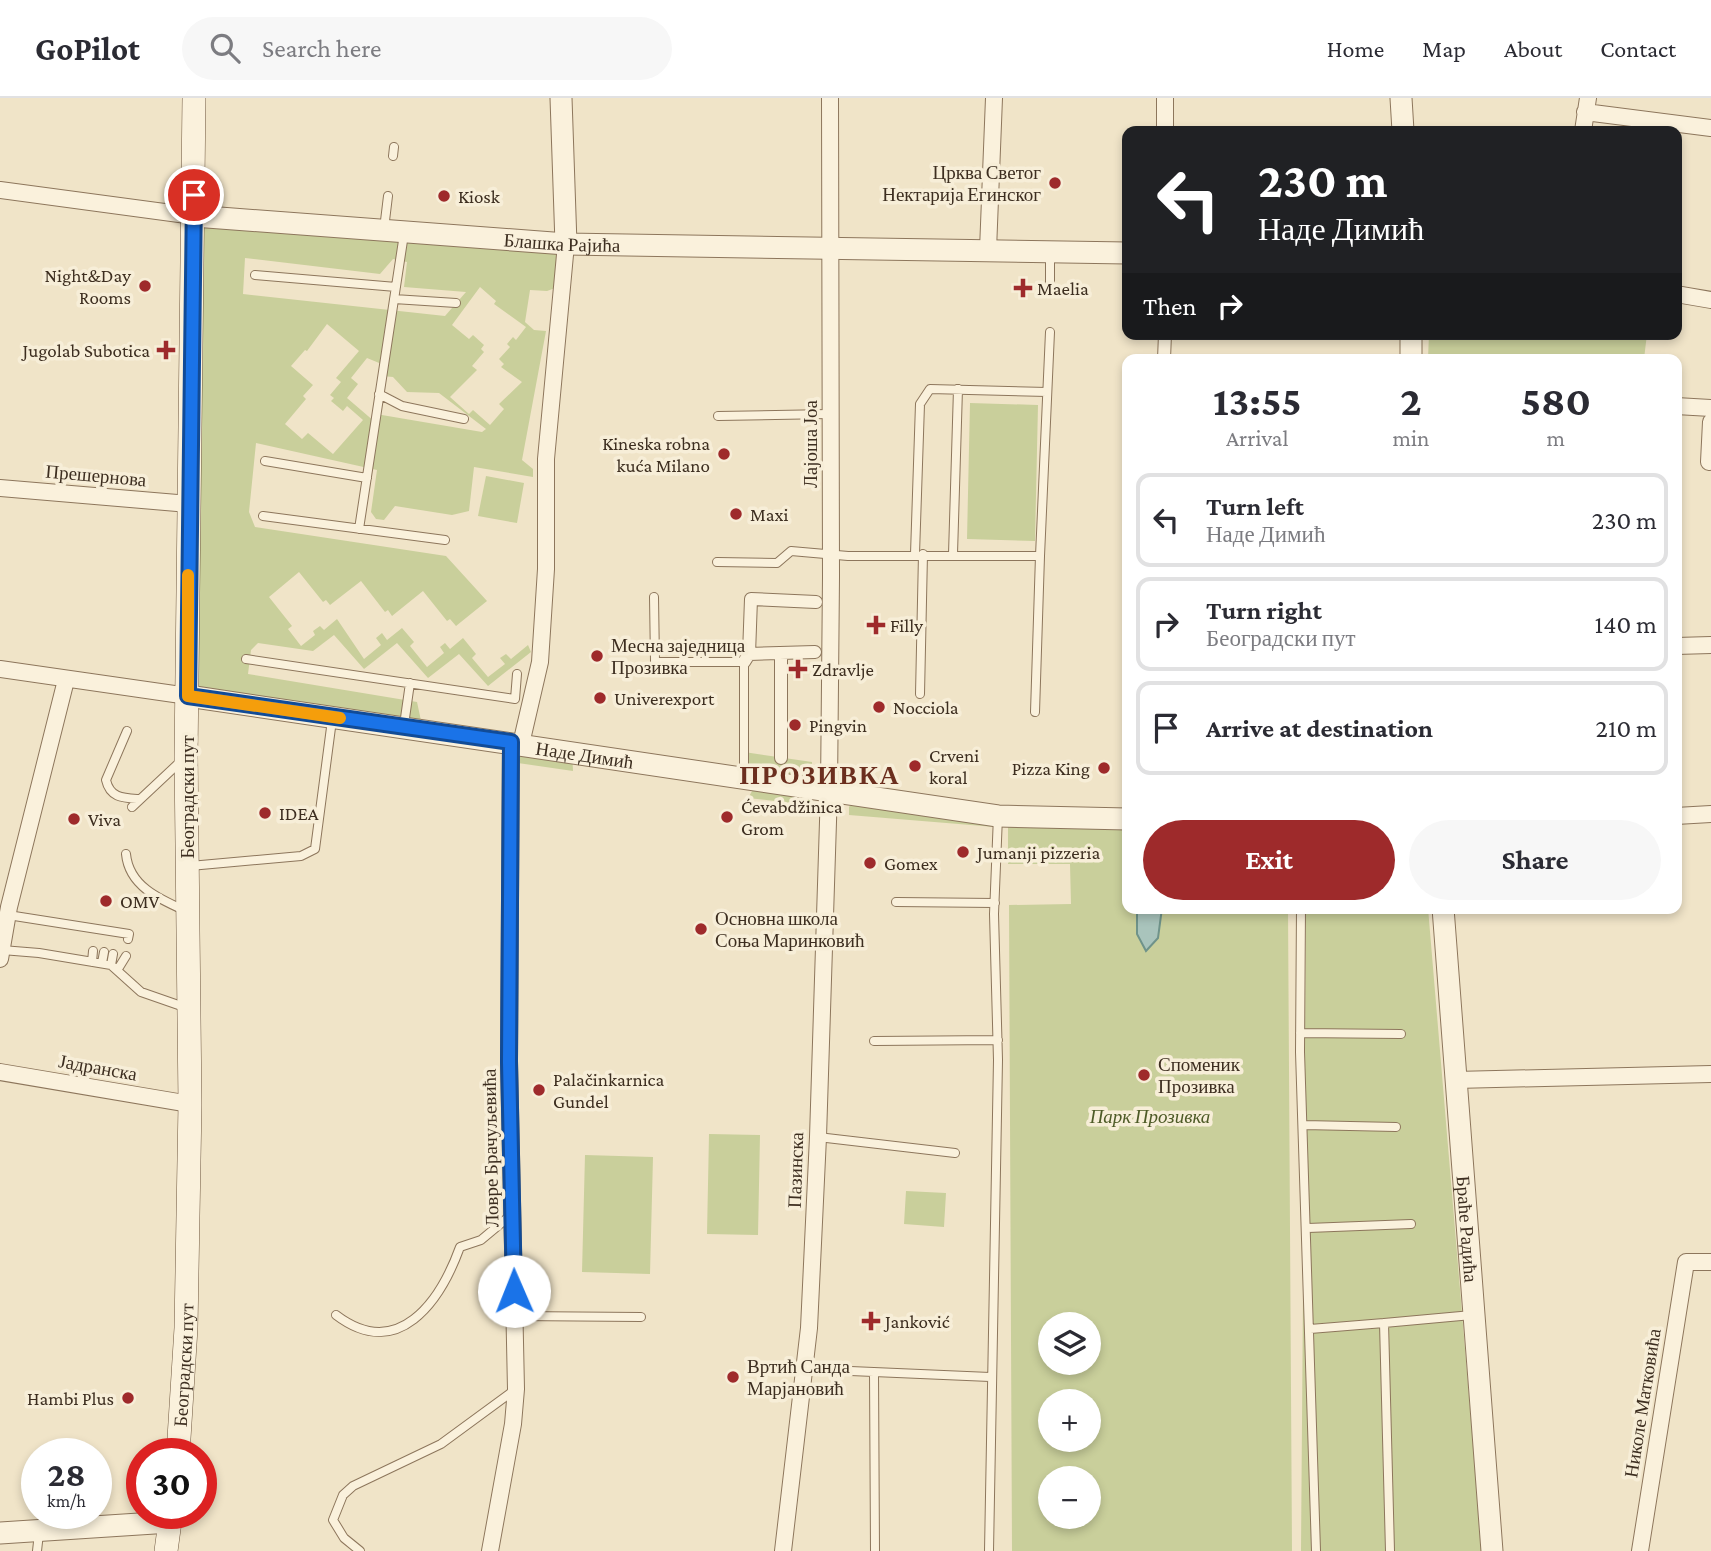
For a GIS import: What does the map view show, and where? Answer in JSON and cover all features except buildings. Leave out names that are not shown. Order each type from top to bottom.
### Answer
[{"type":"main road","name":"Београдски пут","points":[[179,1438],[186,1328],[190,1104],[186,757],[194,98]]},
{"type":"main road","points":[[166,1551],[169,1529]]},
{"type":"street","points":[[561,98],[566,244]]},
{"type":"street","name":"Лајоша Јоа","points":[[828,790],[831,553],[830,98]]},
{"type":"street","points":[[988,250],[993,98]]},
{"type":"street","points":[[1165,98],[1165,126]]},
{"type":"street","points":[[1401,98],[1403,126]]},
{"type":"street","points":[[1584,126],[1587,105],[1711,128]]},
{"type":"street","name":"Блашка Рајића","points":[[0,190],[194,216],[566,244],[1122,253]]},
{"type":"street","name":"Ловре Брачуљевића","points":[[490,1551],[513,1424],[516,1389],[509,1062],[516,743],[540,662],[546,569],[546,459],[566,244]]},
{"type":"street","points":[[1682,295],[1711,300]]},
{"type":"street","points":[[1682,406],[1711,408]]},
{"type":"street","points":[[1709,462],[1711,422]]},
{"type":"street","name":"Прешернова","points":[[0,488],[189,504]]},
{"type":"street","points":[[815,652],[747,658],[751,599],[816,602]]},
{"type":"street","points":[[1682,646],[1711,645]]},
{"type":"street","points":[[781,653],[782,758]]},
{"type":"street","name":"Наде Димић","points":[[0,669],[998,816],[1122,819]]},
{"type":"street","points":[[1,955],[6,909],[66,680]]},
{"type":"street","name":"Пазинска","points":[[783,1551],[812,1286],[828,790]]},
{"type":"street","points":[[1682,816],[1711,814]]},
{"type":"street","name":"Браће Радића","points":[[1443,914],[1492,1551]]},
{"type":"street","name":"Јадранска","points":[[0,1072],[190,1104]]},
{"type":"street","points":[[1455,1080],[1711,1074]]},
{"type":"street","name":"Николе Матковића","points":[[1640,1551],[1686,1262],[1711,1262]]},
{"type":"street","points":[[0,1533],[38,1541],[126,1526]]},
{"type":"lane","points":[[359,529],[396,287],[394,233],[388,196]]},
{"type":"lane","points":[[1050,252],[1050,284]]},
{"type":"lane","points":[[255,275],[396,287]]},
{"type":"lane","points":[[394,299],[456,303]]},
{"type":"lane","points":[[1035,712],[1050,332]]},
{"type":"lane","points":[[920,694],[920,404],[930,388],[1047,393]]},
{"type":"lane","points":[[953,554],[958,389]]},
{"type":"lane","points":[[379,394],[402,406],[464,419]]},
{"type":"lane","points":[[718,416],[830,414]]},
{"type":"lane","points":[[265,461],[366,478]]},
{"type":"lane","points":[[263,516],[444,540]]},
{"type":"lane","points":[[717,562],[777,563],[791,551],[849,556],[1040,556]]},
{"type":"lane","points":[[654,597],[655,662],[747,658],[744,778]]},
{"type":"lane","points":[[246,659],[515,699],[517,674]]},
{"type":"lane","points":[[404,728],[410,683]]},
{"type":"lane","points":[[187,867],[301,856],[315,849],[332,717]]},
{"type":"lane","points":[[127,731],[106,780],[108,788],[117,797],[139,799]]},
{"type":"lane","points":[[132,807],[186,757]]},
{"type":"lane","points":[[989,1551],[990,1377],[996,1232],[998,1040],[995,903],[998,816]]},
{"type":"lane","points":[[126,854],[127,866],[140,886],[188,911]]},
{"type":"lane","points":[[896,902],[995,903]]},
{"type":"lane","points":[[6,909],[44,924],[129,934],[128,939]]},
{"type":"lane","points":[[1301,914],[1300,1033],[1317,1551]]},
{"type":"lane","points":[[63,957],[64,947]]},
{"type":"lane","points":[[1,955],[40,948],[52,950],[63,957],[110,966],[125,956]]},
{"type":"lane","points":[[75,958],[76,948]]},
{"type":"lane","points":[[92,962],[93,951]]},
{"type":"lane","points":[[104,952],[110,966],[141,992],[189,1008]]},
{"type":"lane","points":[[110,966],[113,954]]},
{"type":"lane","points":[[1300,1033],[1401,1034]]},
{"type":"lane","points":[[874,1041],[998,1040]]},
{"type":"lane","points":[[1304,1125],[1396,1127]]},
{"type":"lane","points":[[818,1137],[955,1153]]},
{"type":"lane","points":[[336,1315],[352,1327],[374,1333],[392,1330],[412,1322],[442,1288],[460,1247],[481,1240],[513,1213]]},
{"type":"lane","points":[[1308,1228],[1411,1224]]},
{"type":"lane","points":[[1310,1329],[1475,1315]]},
{"type":"lane","points":[[515,1316],[641,1317]]},
{"type":"lane","points":[[1384,1323],[1390,1551]]},
{"type":"lane","points":[[803,1369],[990,1377]]},
{"type":"lane","points":[[874,1373],[874,1551]]},
{"type":"lane","points":[[360,1551],[344,1538],[333,1520],[343,1494],[353,1486],[441,1444],[516,1389]]},
{"type":"green space","points":[[194,216],[566,244],[561,286],[547,291],[530,290],[525,322],[534,330],[546,331],[522,460],[533,469],[533,477],[474,467],[469,511],[452,515],[395,506],[384,520],[376,519],[371,512],[377,470],[256,443],[249,512],[255,527],[446,556],[487,601],[456,626],[450,619],[447,621],[423,591],[392,616],[388,610],[385,612],[361,581],[330,605],[326,600],[323,602],[299,572],[269,597],[292,626],[288,629],[301,646],[315,635],[313,631],[320,626],[324,630],[337,619],[364,659],[381,645],[376,638],[382,633],[387,640],[402,628],[414,642],[410,646],[427,667],[444,653],[440,647],[445,643],[450,649],[463,638],[476,654],[472,658],[488,677],[505,664],[500,658],[506,654],[511,659],[528,645],[531,652],[488,686],[459,654],[428,678],[397,643],[364,669],[334,635],[313,651],[258,643],[251,650],[248,674],[417,702],[423,730],[188,696]],"holes":[[[245,258],[380,274],[393,259],[407,262],[404,287],[466,292],[445,316],[243,294]],[[480,287],[496,301],[494,304],[526,327],[516,340],[513,337],[507,344],[510,347],[499,359],[504,364],[501,367],[522,382],[499,404],[504,409],[490,425],[473,410],[469,414],[450,397],[477,370],[472,366],[484,352],[481,349],[484,345],[473,335],[469,339],[452,325]],[[327,324],[359,351],[336,378],[341,382],[330,395],[334,398],[331,401],[343,411],[347,406],[363,420],[333,454],[308,433],[302,439],[285,424],[306,399],[303,396],[313,385],[291,366],[307,351]],[[367,358],[384,365],[382,376],[393,377],[407,392],[439,393],[486,429],[482,432],[376,414],[375,422],[347,398],[358,384],[351,378]]]},
{"type":"green space","points":[[1429,340],[1646,340],[1645,354],[1428,354]]},
{"type":"green space","points":[[970,403],[1038,405],[1035,541],[967,539]]},
{"type":"green space","points":[[486,476],[524,483],[517,523],[478,516]]},
{"type":"green space","points":[[511,742],[572,751],[573,771],[511,762]]},
{"type":"green space","points":[[744,752],[812,762],[810,805],[748,798],[758,781],[744,778]]},
{"type":"green space","points":[[853,801],[996,821],[995,827],[849,815],[849,807]]},
{"type":"green space","name":"Парк Прозивка","points":[[1008,826],[1122,830],[1122,914],[1288,914],[1292,1551],[1012,1551],[1009,905],[1071,904],[1070,864],[1008,864]]},
{"type":"green space","points":[[1306,914],[1429,914],[1482,1551],[1301,1551]]},
{"type":"green space","points":[[709,1134],[760,1135],[758,1235],[707,1234]]},
{"type":"green space","points":[[585,1155],[653,1157],[650,1274],[582,1272]]},
{"type":"green space","points":[[906,1191],[946,1193],[944,1227],[904,1224]]},
{"type":"water","points":[[1137,914],[1161,914],[1158,938],[1146,951],[1137,934]]},
{"type":"slow traffic","points":[[188,575],[188,696],[340,718]]},
{"type":"place","name":"Црква Светог Нектарија Егинског","points":[[1055,183]]},
{"type":"place","name":"Kiosk","points":[[444,196]]},
{"type":"place","name":"Night&Day Rooms","points":[[145,286]]},
{"type":"place","name":"Maelia","points":[[1023,288]]},
{"type":"place","name":"Jugolab Subotica","points":[[166,350]]},
{"type":"place","name":"Kineska robna kuća Milano","points":[[724,454]]},
{"type":"place","name":"Maxi","points":[[736,514]]},
{"type":"place","name":"Filly","points":[[876,625]]},
{"type":"place","name":"Месна заједница Прозивка","points":[[597,656]]},
{"type":"place","name":"Zdravlje","points":[[798,669]]},
{"type":"place","name":"Univerexport","points":[[600,698]]},
{"type":"place","name":"Nocciola","points":[[879,707]]},
{"type":"place","name":"Pingvin","points":[[795,725]]},
{"type":"place","name":"Crveni koral","points":[[915,766]]},
{"type":"place","name":"Pizza King","points":[[1104,768]]},
{"type":"place","name":"IDEA","points":[[265,813]]},
{"type":"place","name":"Ćevabdžinica Grom","points":[[727,817]]},
{"type":"place","name":"Viva","points":[[74,819]]},
{"type":"place","name":"Jumanji pizzeria","points":[[963,852]]},
{"type":"place","name":"Gomex","points":[[870,863]]},
{"type":"place","name":"OMV","points":[[106,901]]},
{"type":"place","name":"Основна школа Соња Маринковић","points":[[701,929]]},
{"type":"place","name":"Споменик Прозивка","points":[[1144,1075]]},
{"type":"place","name":"Palačinkarnica Gundel","points":[[539,1090]]},
{"type":"place","name":"Janković","points":[[871,1321]]},
{"type":"place","name":"Вртић Санда Марјановић","points":[[733,1377]]},
{"type":"place","name":"Hambi Plus","points":[[128,1398]]},
{"type":"district","name":"ПРОЗИВКА","points":[[820,775]]},
{"type":"route","points":[[194,195],[188,696],[511,742],[509,1062],[514,1291]]}]
